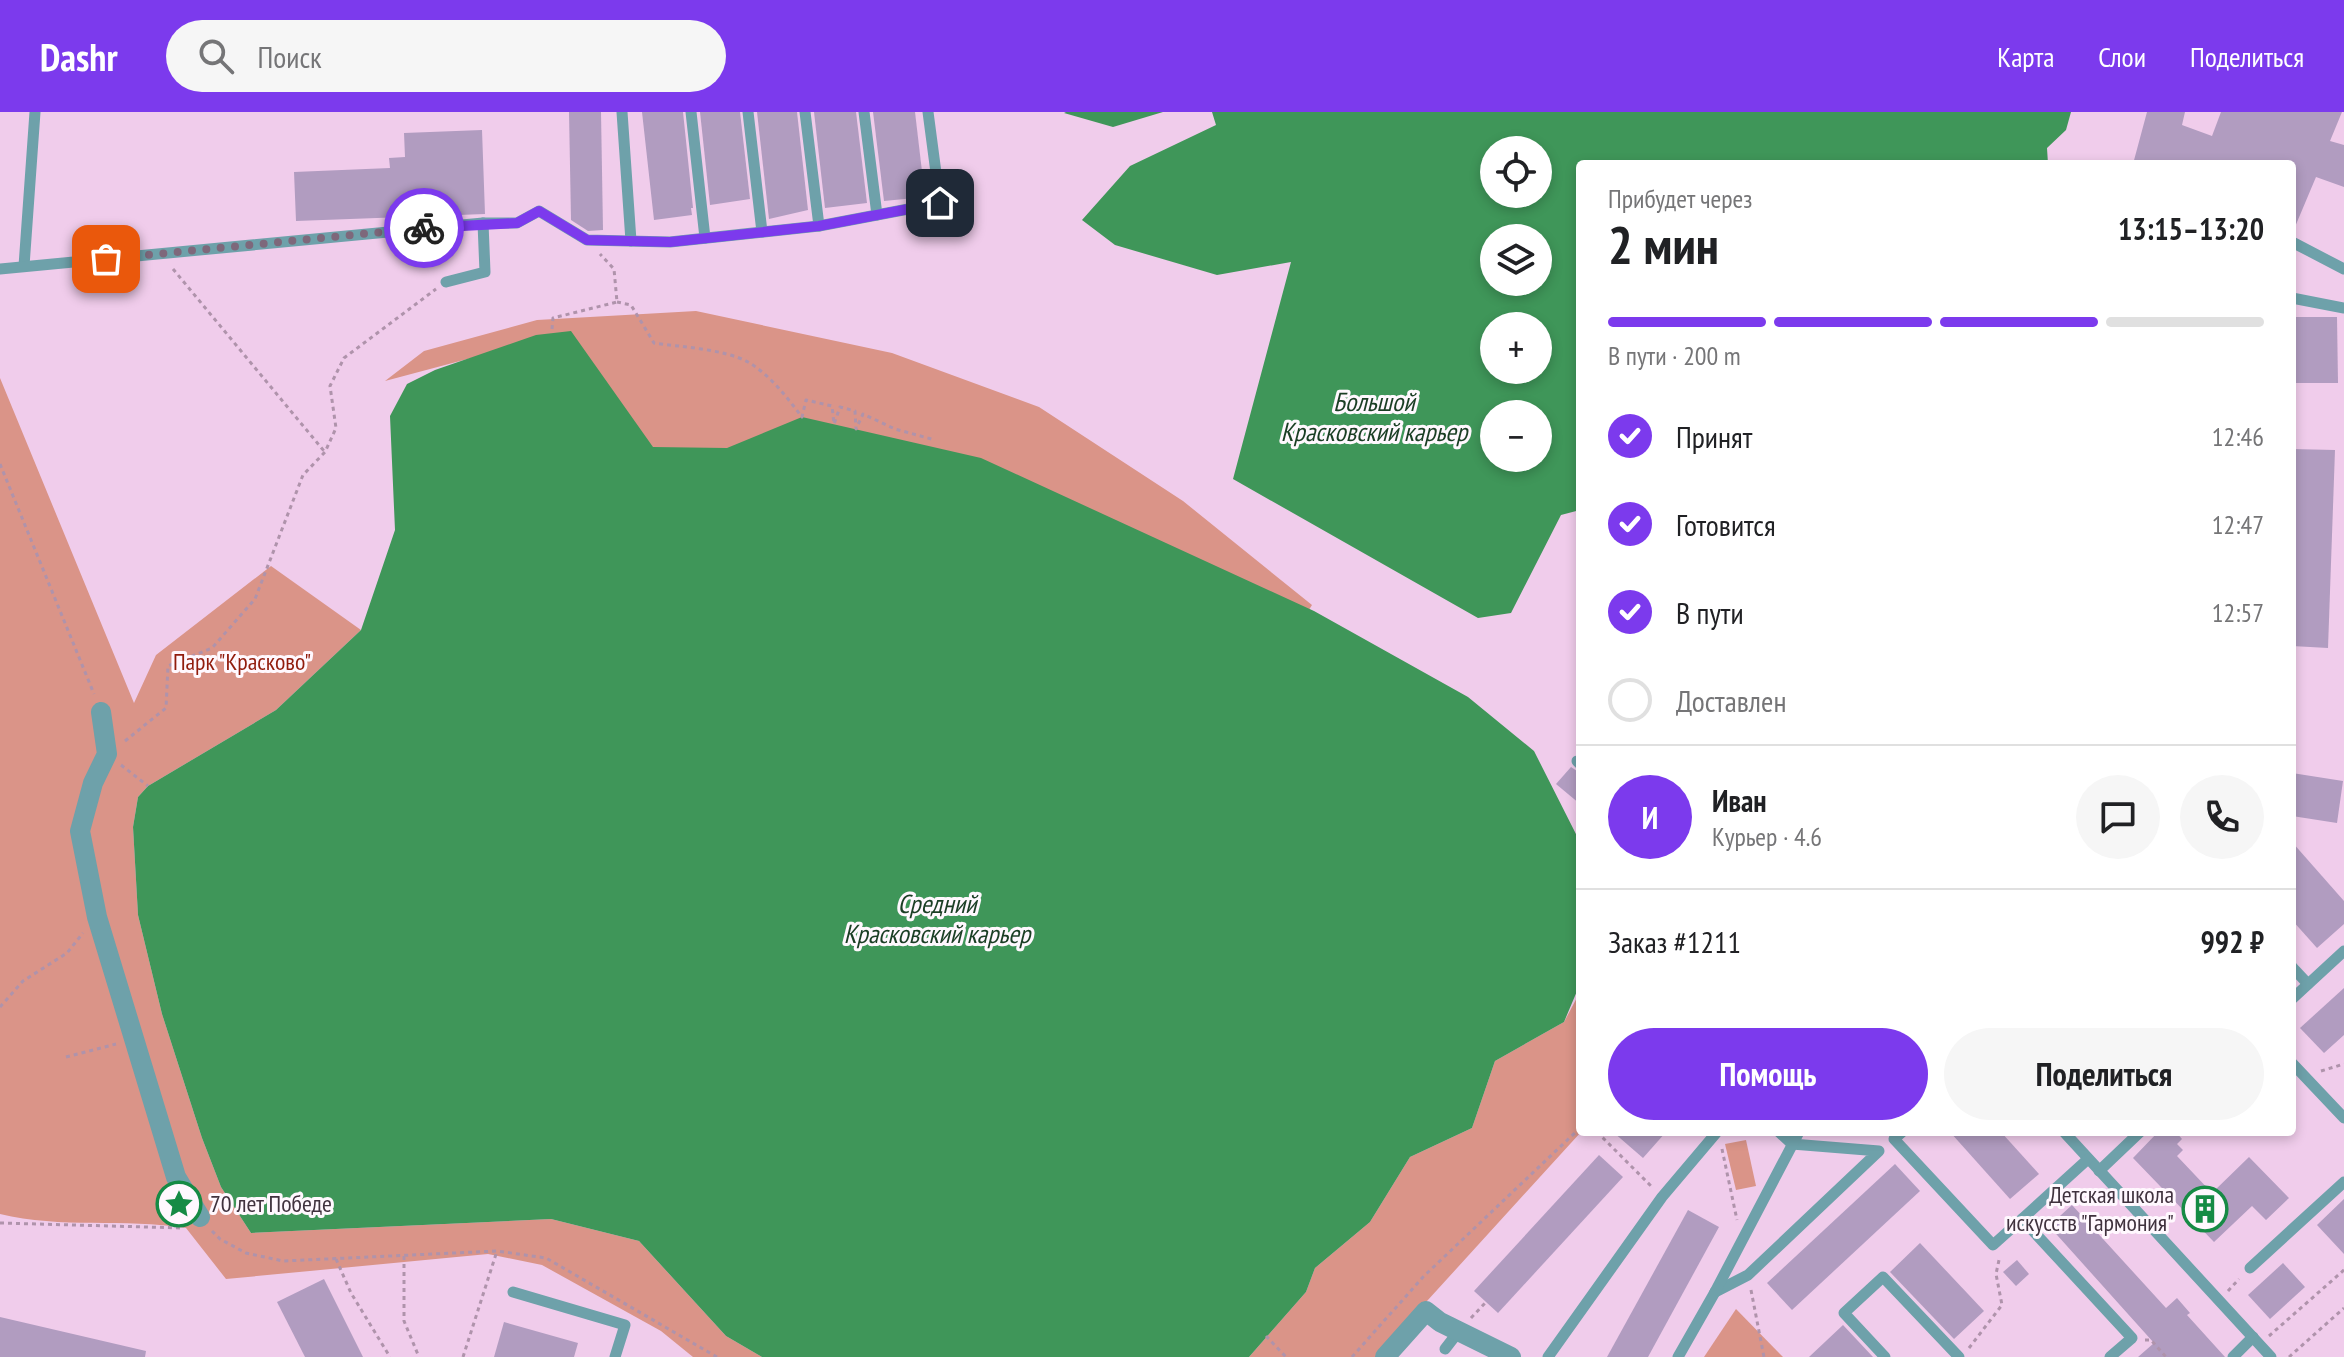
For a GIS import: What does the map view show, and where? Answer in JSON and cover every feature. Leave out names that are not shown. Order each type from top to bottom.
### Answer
[{"type":"street","points":[[101,712],[107,754],[93,783],[80,831],[97,917],[176,1177],[200,1217]]},
{"type":"street","points":[[1385,1357],[1426,1311],[1511,1357]]},
{"type":"lane","points":[[24,266],[35,112]]},
{"type":"lane","points":[[622,112],[631,241]]},
{"type":"lane","points":[[691,112],[705,238]]},
{"type":"lane","points":[[748,112],[762,232]]},
{"type":"lane","points":[[805,112],[819,226]]},
{"type":"lane","points":[[864,112],[877,215]]},
{"type":"lane","points":[[0,269],[483,223],[517,223],[539,211],[587,240],[670,242],[819,226],[940,203],[928,112]]},
{"type":"lane","points":[[446,282],[485,272],[483,223]]},
{"type":"lane","points":[[2296,244],[2344,269]]},
{"type":"lane","points":[[2296,299],[2344,308]]},
{"type":"lane","points":[[2296,995],[2344,951]]},
{"type":"lane","points":[[2296,971],[2308,984]]},
{"type":"lane","points":[[2296,1067],[2344,1118]]},
{"type":"lane","points":[[1548,1357],[1662,1197],[1714,1136]]},
{"type":"lane","points":[[1715,1292],[1748,1275],[1879,1151],[1792,1144],[1783,1136]]},
{"type":"lane","points":[[1678,1357],[1797,1136]]},
{"type":"lane","points":[[1897,1136],[1894,1139],[1993,1245],[2088,1159]]},
{"type":"lane","points":[[2068,1136],[2271,1357]]},
{"type":"lane","points":[[2099,1171],[2136,1136]]},
{"type":"lane","points":[[2250,1268],[2344,1182]]},
{"type":"lane","points":[[2022,1219],[2132,1338],[2110,1357]]},
{"type":"lane","points":[[1885,1357],[1844,1313],[1883,1277],[1960,1357]]},
{"type":"lane","points":[[513,1292],[625,1325],[615,1357]]},
{"type":"lane","points":[[1445,1349],[1462,1328]]},
{"type":"lane","points":[[2233,1357],[2256,1341]]},
{"type":"path","points":[[587,240],[614,269],[617,302]]},
{"type":"path","points":[[160,253],[325,452]]},
{"type":"path","points":[[148,786],[107,754],[166,708],[168,666],[212,648],[255,599],[303,475],[325,452],[336,428],[330,386],[344,358],[446,282]]},
{"type":"path","points":[[552,329],[553,318],[617,302],[631,305],[654,343],[746,361],[778,386],[802,417],[806,400],[832,406],[834,424],[840,407],[855,411],[856,429],[863,414],[895,429],[935,440]]},
{"type":"path","points":[[0,464],[101,712]]},
{"type":"path","points":[[0,1007],[23,981],[67,953],[97,917]]},
{"type":"path","points":[[66,1057],[134,1039]]},
{"type":"path","points":[[2304,1075],[2344,1064]]},
{"type":"path","points":[[1352,1357],[1423,1277],[1576,1132]]},
{"type":"path","points":[[1601,1136],[1662,1197]]},
{"type":"path","points":[[0,1223],[186,1228],[200,1217],[220,1239],[246,1253],[283,1261]]},
{"type":"path","points":[[463,1357],[497,1251]]},
{"type":"path","points":[[1960,1357],[2002,1305],[1996,1274],[2002,1252]]},
{"type":"path","points":[[404,1255],[404,1321],[419,1357]]},
{"type":"path","points":[[336,1257],[351,1293],[390,1357]]},
{"type":"path","points":[[2218,1301],[2250,1268]]},
{"type":"path","points":[[2256,1341],[2344,1270]]},
{"type":"path","points":[[1462,1328],[1486,1302]]},
{"type":"path","points":[[2289,1357],[2344,1308]]},
{"type":"path","points":[[1266,1336],[1286,1357]]},
{"type":"path","points":[[2132,1338],[2151,1340],[2166,1357]]},
{"type":"green space","points":[[696,311],[892,353],[1039,407],[1183,501],[1312,605],[1307,613],[728,452],[654,457],[475,357],[385,381],[424,351],[537,320]]},
{"type":"green space","name":"Парк \"Красково\"","points":[[0,378],[134,703],[156,655],[271,566],[361,630],[276,710],[148,786],[138,797],[133,827],[138,915],[162,1014],[221,1187],[251,1233],[551,1219],[639,1241],[726,1336],[762,1357],[693,1357],[661,1331],[542,1265],[488,1254],[226,1279],[186,1228],[46,1221],[0,1214]]},
{"type":"green space","points":[[1576,1000],[1577,1136],[1376,1357],[1249,1357],[1306,1292],[1315,1268],[1370,1222],[1410,1157],[1472,1128],[1495,1061],[1564,1022]]},
{"type":"green space","points":[[1746,1140],[1756,1186],[1736,1190],[1725,1144]]},
{"type":"green space","points":[[1736,1309],[1783,1357],[1704,1357]]},
{"type":"water","points":[[1066,112],[1163,112],[1113,127]]},
{"type":"water","name":"Большой Красковский карьер","points":[[1212,112],[2071,112],[2066,130],[2047,148],[2048,160],[1576,160],[1576,511],[1561,515],[1511,613],[1478,618],[1233,479],[1291,262],[1217,275],[1115,245],[1082,220],[1130,166],[1216,125]]},
{"type":"water","name":"Средний Красковский карьер","points":[[571,331],[653,447],[727,448],[802,417],[981,458],[1314,611],[1468,697],[1534,751],[1576,834],[1576,994],[1564,1022],[1495,1061],[1472,1128],[1410,1157],[1370,1222],[1315,1268],[1306,1292],[1249,1357],[762,1357],[726,1336],[639,1241],[551,1219],[251,1233],[221,1187],[162,1014],[138,915],[133,827],[138,797],[148,786],[276,710],[361,630],[395,530],[390,416],[407,384],[435,370],[536,335]]},
{"type":"building","points":[[569,112],[601,112],[603,230],[588,231],[571,220]]},
{"type":"building","points":[[642,112],[683,112],[692,215],[654,220]]},
{"type":"building","points":[[700,112],[740,112],[750,199],[710,205]]},
{"type":"building","points":[[757,112],[797,112],[808,210],[769,219]]},
{"type":"building","points":[[814,112],[856,112],[867,203],[825,208]]},
{"type":"building","points":[[873,112],[915,112],[925,197],[884,201]]},
{"type":"building","points":[[2147,112],[2185,112],[2182,125],[2212,136],[2221,112],[2342,112],[2330,141],[2344,145],[2344,187],[2316,177],[2296,224],[2296,160],[2134,160]]},
{"type":"building","points":[[482,130],[485,214],[296,221],[294,172],[390,168],[389,158],[405,157],[404,133]]},
{"type":"building","points":[[2296,317],[2337,317],[2338,383],[2296,383]]},
{"type":"building","points":[[2296,449],[2335,450],[2328,648],[2296,646]]},
{"type":"building","points":[[1571,767],[1576,770],[1576,801],[1556,784]]},
{"type":"building","points":[[2296,774],[2343,781],[2337,823],[2296,817]]},
{"type":"building","points":[[2296,847],[2344,901],[2344,924],[2317,948],[2296,924]]},
{"type":"building","points":[[2344,988],[2344,1035],[2324,1053],[2300,1028]]},
{"type":"building","points":[[1618,1136],[1662,1136],[1643,1158]]},
{"type":"building","points":[[1954,1136],[2005,1136],[2039,1174],[2010,1199]]},
{"type":"building","points":[[2154,1136],[2179,1136],[2182,1139],[2177,1144],[2183,1150],[2177,1156],[2212,1193],[2249,1157],[2289,1198],[2266,1220],[2252,1206],[2214,1242],[2133,1158]]},
{"type":"building","points":[[1599,1155],[1623,1177],[1498,1313],[1474,1291]]},
{"type":"building","points":[[1895,1164],[1920,1191],[1792,1310],[1767,1283]]},
{"type":"building","points":[[2344,1199],[2344,1254],[2317,1225]]},
{"type":"building","points":[[2072,1205],[2166,1308],[2177,1298],[2190,1313],[2187,1315],[2225,1357],[2138,1357],[2154,1343],[2049,1226]]},
{"type":"building","points":[[1688,1210],[1719,1227],[1648,1357],[1607,1357]]},
{"type":"building","points":[[1920,1243],[1984,1311],[1954,1339],[1890,1272]]},
{"type":"building","points":[[2017,1260],[2029,1274],[2016,1286],[2003,1272]]},
{"type":"building","points":[[2283,1263],[2305,1287],[2270,1319],[2248,1295]]},
{"type":"building","points":[[324,1279],[363,1357],[305,1357],[277,1302]]},
{"type":"building","points":[[0,1317],[146,1351],[145,1357],[0,1357]]},
{"type":"building","points":[[504,1322],[578,1343],[574,1357],[494,1357]]},
{"type":"building","points":[[1843,1325],[1873,1357],[1809,1357]]},
{"type":"way so far","points":[[106,259],[424,228]]},
{"type":"place","name":"70 лет Победе","points":[[179,1204]]},
{"type":"place","name":"Детская школа искусств \"Гармония\"","points":[[2205,1209]]},
{"type":"route","points":[[424,228],[517,223],[539,211],[587,240],[670,242],[819,226],[940,203]]}]
